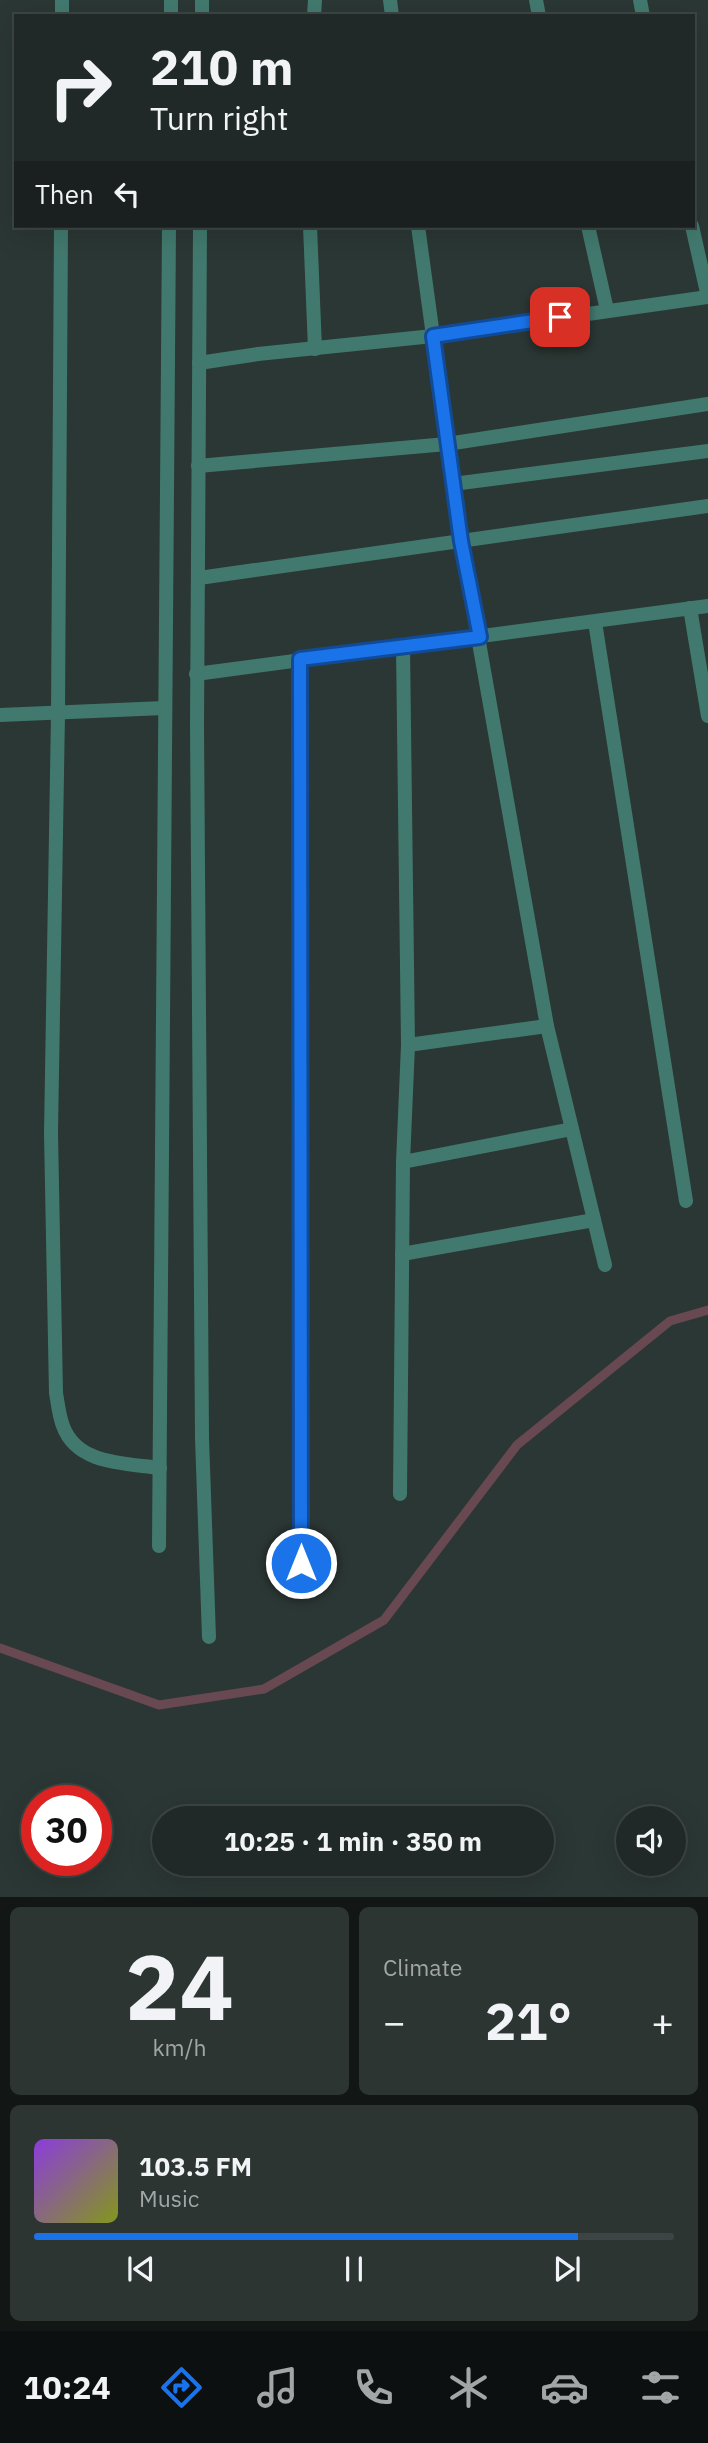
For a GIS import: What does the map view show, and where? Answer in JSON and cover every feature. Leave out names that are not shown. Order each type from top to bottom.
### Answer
[{"type":"street","points":[[61,228],[58,714],[51,1133],[56,1393],[63,1428],[78,1449],[96,1458],[160,1468]]},
{"type":"street","points":[[159,1546],[169,228]]},
{"type":"street","points":[[200,228],[197,674],[202,1438],[209,1637]]},
{"type":"street","points":[[310,228],[315,349]]},
{"type":"street","points":[[418,228],[461,541],[547,1026],[605,1265]]},
{"type":"street","points":[[587,228],[607,310]]},
{"type":"street","points":[[199,363],[433,336],[708,297],[692,228]]},
{"type":"street","points":[[198,466],[447,444],[708,404]]},
{"type":"street","points":[[453,484],[708,451]]},
{"type":"street","points":[[199,578],[708,506]]},
{"type":"street","points":[[197,674],[708,606]]},
{"type":"street","points":[[690,608],[708,716]]},
{"type":"street","points":[[595,622],[686,1201]]},
{"type":"street","points":[[400,1494],[403,1162],[408,1045],[403,647]]},
{"type":"street","points":[[300,659],[301,1563]]},
{"type":"street","points":[[0,715],[164,708]]},
{"type":"street","points":[[408,1045],[547,1026]]},
{"type":"street","points":[[403,1162],[572,1129]]},
{"type":"street","points":[[402,1254],[594,1220]]},
{"type":"waterway","points":[[0,1648],[159,1705],[264,1689],[384,1620],[517,1445],[670,1321],[708,1310]]},
{"type":"route","points":[[301,1563],[300,659],[480,637],[461,541],[433,336],[560,317]]}]
